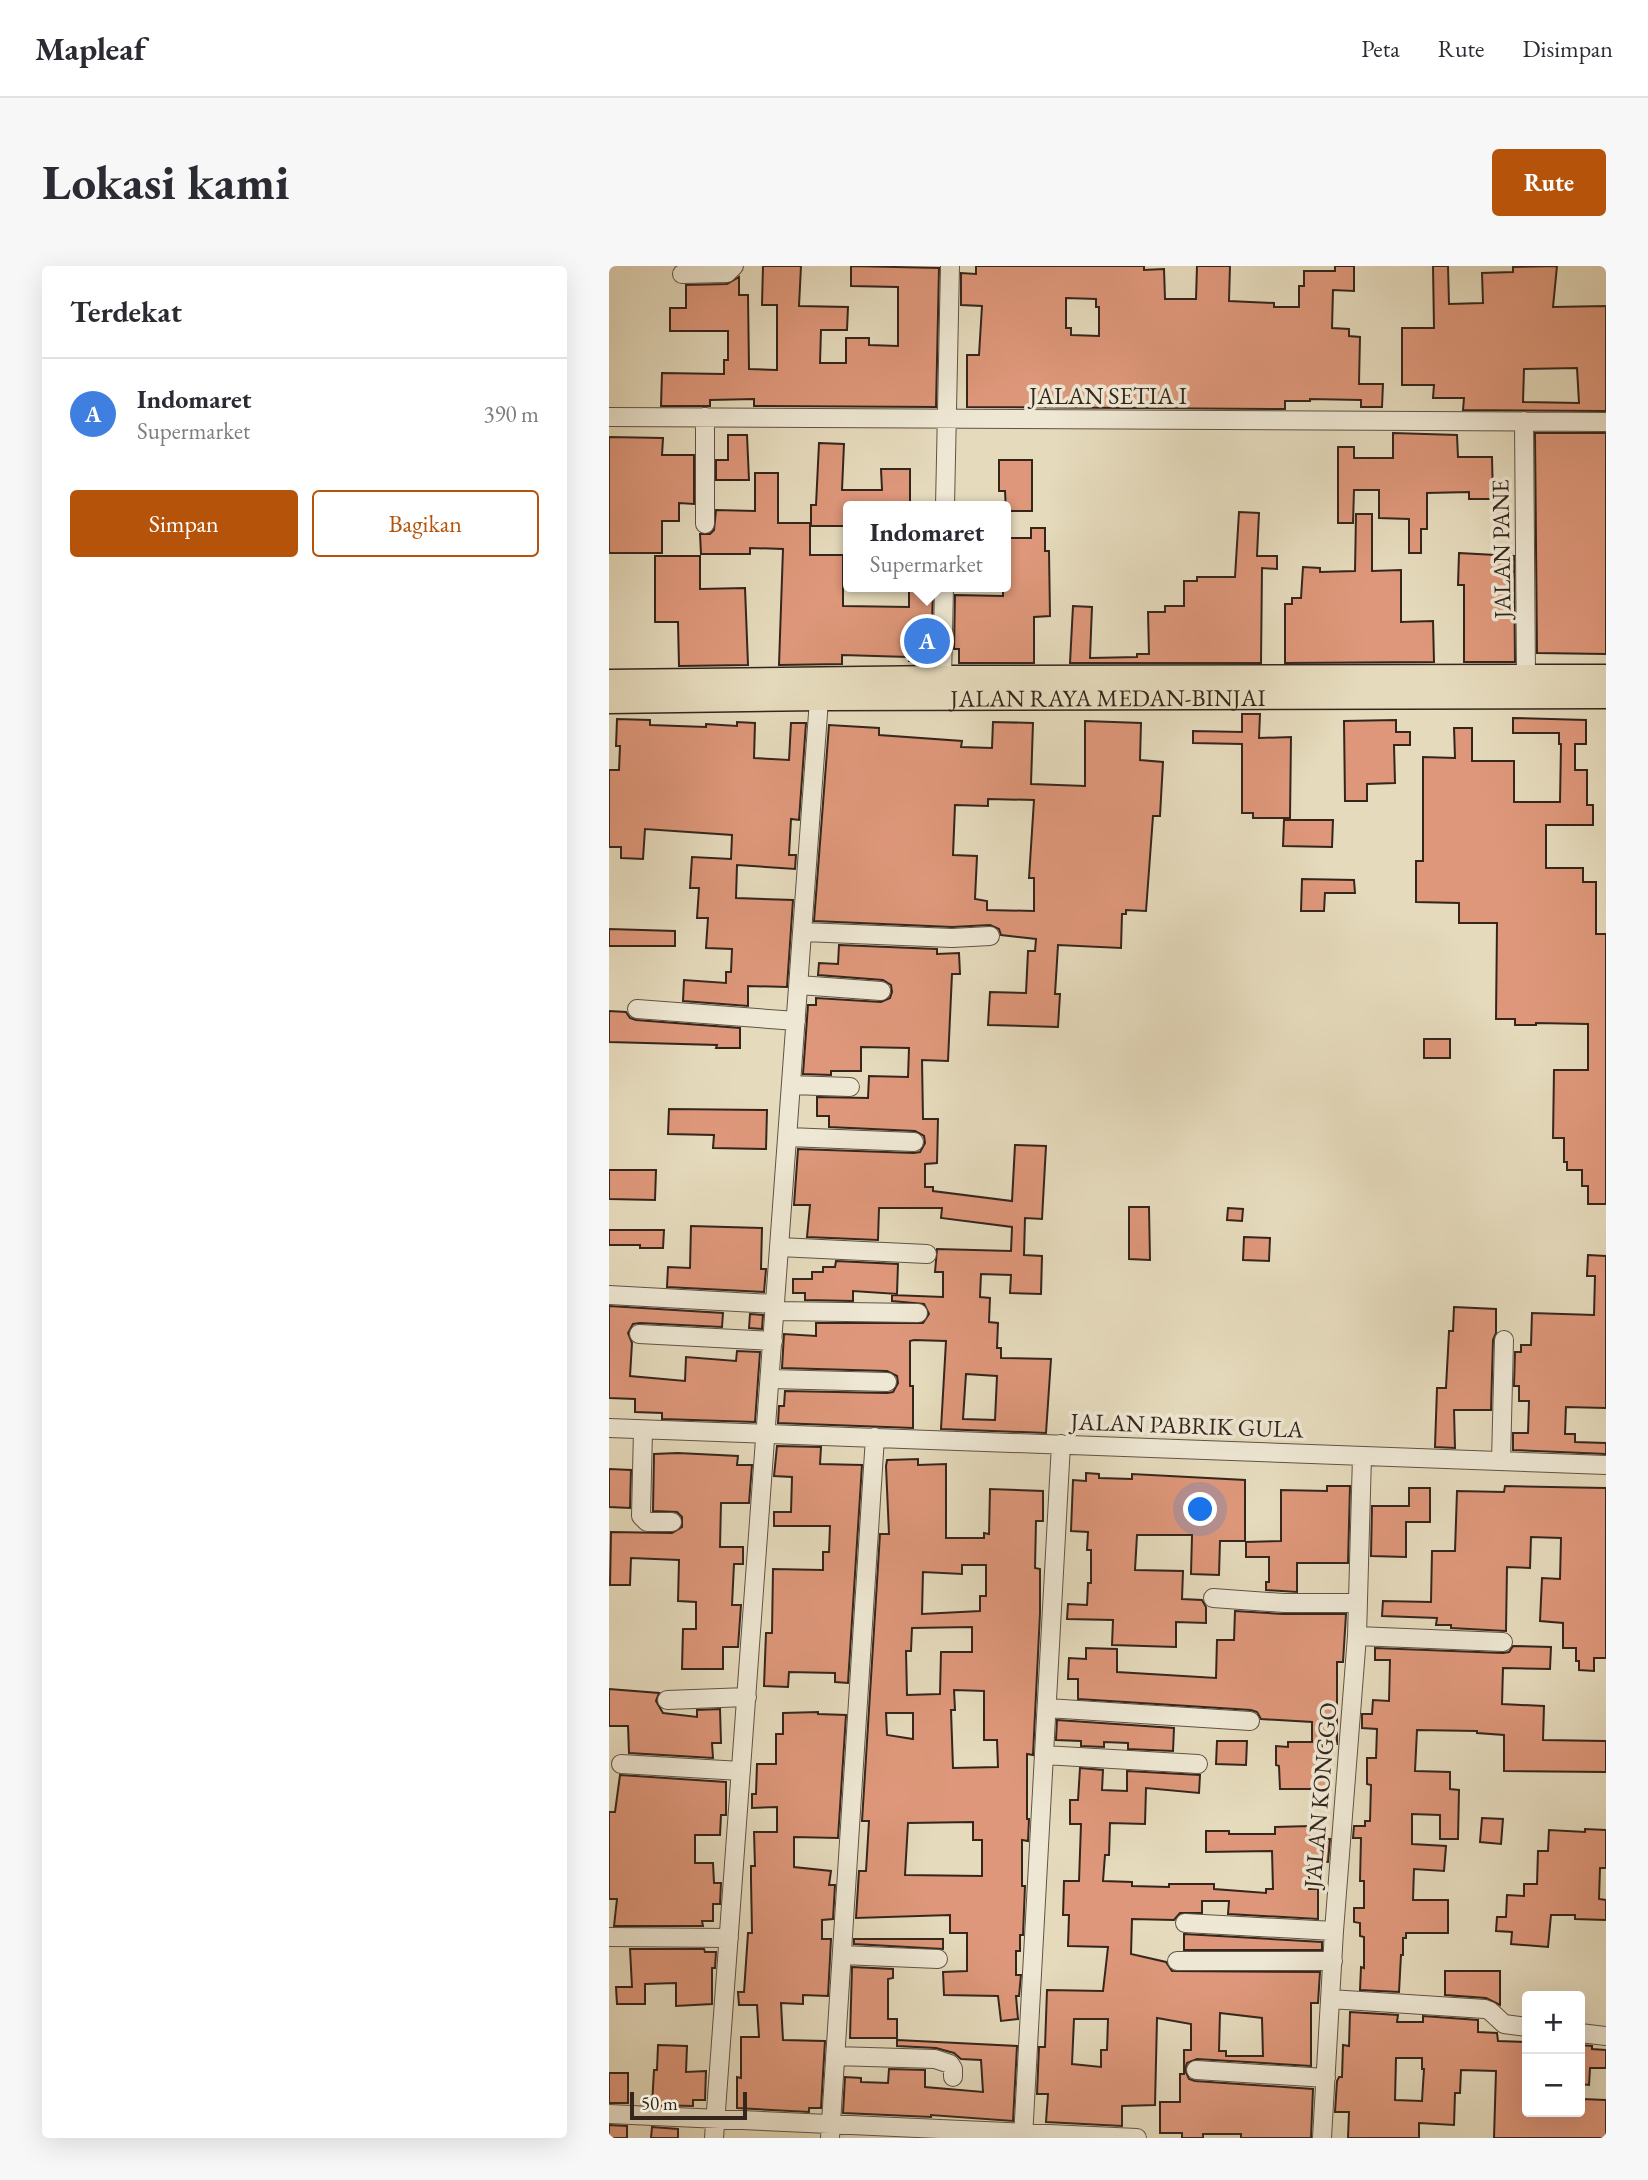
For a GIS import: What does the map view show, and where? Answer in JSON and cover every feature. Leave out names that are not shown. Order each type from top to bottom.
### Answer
[{"type":"highway","name":"JALAN RAYA MEDAN-BINJAI","points":[[609,701],[820,689],[942,678],[1606,677]]},
{"type":"highway","name":"JALAN RAYA MEDAN-BINJAI","points":[[609,682],[820,689],[1606,696]]},
{"type":"street","points":[[682,274],[727,273],[734,266]]},
{"type":"street","points":[[945,501],[950,266]]},
{"type":"street","name":"JALAN SETIA I","points":[[609,417],[1606,422]]},
{"type":"street","points":[[705,417],[705,524]]},
{"type":"street","name":"JALAN PANE","points":[[1524,421],[1526,677]]},
{"type":"street","points":[[942,678],[944,592]]},
{"type":"street","points":[[714,2138],[820,689]]},
{"type":"street","points":[[803,932],[952,938],[990,936]]},
{"type":"street","points":[[799,985],[881,991]]},
{"type":"street","points":[[637,1009],[796,1021]]},
{"type":"street","points":[[792,1085],[850,1087]]},
{"type":"street","points":[[788,1137],[914,1142]]},
{"type":"street","points":[[779,1247],[927,1254]]},
{"type":"street","points":[[609,1295],[775,1307],[918,1313]]},
{"type":"street","points":[[639,1334],[773,1341]]},
{"type":"street","points":[[1501,1461],[1504,1340]]},
{"type":"street","points":[[770,1379],[887,1382]]},
{"type":"street","name":"JALAN PABRIK GULA","points":[[609,1429],[1606,1465]]},
{"type":"street","points":[[643,1430],[641,1516],[647,1522],[672,1522]]},
{"type":"street","points":[[830,2131],[874,1437]]},
{"type":"street","points":[[1024,2135],[1061,1444]]},
{"type":"street","name":"JALAN KONGGO","points":[[1322,2138],[1334,1930],[1357,1636],[1362,1456]]},
{"type":"street","points":[[1213,1598],[1284,1603],[1357,1603]]},
{"type":"street","points":[[1357,1636],[1503,1642]]},
{"type":"street","points":[[667,1700],[747,1697]]},
{"type":"street","points":[[1047,1708],[1250,1721]]},
{"type":"street","points":[[1044,1755],[1198,1764]]},
{"type":"street","points":[[621,1764],[741,1771]]},
{"type":"street","points":[[1185,1923],[1334,1930]]},
{"type":"street","points":[[609,1937],[729,1938]]},
{"type":"street","points":[[842,1955],[937,1959]]},
{"type":"street","points":[[1177,1961],[1333,1961]]},
{"type":"street","points":[[1330,1999],[1485,2009],[1504,2024],[1522,2026]]},
{"type":"street","points":[[1585,2034],[1606,2036]]},
{"type":"street","points":[[835,2056],[935,2059],[950,2064],[953,2077]]},
{"type":"street","points":[[1196,2070],[1325,2078]]},
{"type":"street","points":[[609,2114],[716,2119],[830,2131],[1137,2138]]},
{"type":"building","points":[[763,266],[801,266],[799,306],[848,307],[847,330],[821,330],[820,363],[846,363],[846,338],[869,338],[869,345],[898,346],[898,287],[851,286],[851,266],[939,268],[936,407],[754,406],[754,399],[710,400],[710,406],[661,406],[662,373],[724,374],[724,360],[728,360],[728,331],[670,331],[670,308],[686,308],[686,285],[727,284],[739,277],[739,295],[748,295],[749,369],[777,370],[777,305],[762,305]]},
{"type":"building","points":[[976,266],[1144,266],[1144,270],[1164,269],[1165,299],[1196,299],[1197,266],[1230,266],[1229,301],[1274,303],[1274,307],[1299,307],[1299,286],[1304,286],[1304,271],[1335,271],[1335,266],[1354,266],[1354,291],[1333,290],[1332,328],[1349,329],[1349,336],[1360,337],[1359,384],[1383,384],[1382,407],[1361,407],[1361,400],[1310,399],[1285,401],[1285,409],[967,407],[967,355],[979,355],[982,306],[961,305],[961,273],[976,274]],"holes":[[[1066,298],[1096,299],[1096,307],[1099,307],[1099,336],[1071,335],[1071,328],[1066,328]]]},
{"type":"building","points":[[1433,266],[1448,266],[1449,304],[1483,303],[1482,273],[1513,272],[1513,267],[1557,266],[1553,307],[1606,306],[1606,411],[1463,410],[1464,398],[1433,398],[1434,385],[1402,385],[1402,328],[1434,328]],"holes":[[[1577,368],[1579,403],[1523,402],[1524,369]]]},
{"type":"building","points":[[1393,433],[1457,435],[1458,457],[1492,457],[1493,499],[1469,499],[1469,492],[1427,493],[1427,529],[1421,529],[1421,553],[1409,553],[1409,519],[1379,518],[1379,490],[1354,490],[1353,523],[1338,523],[1338,447],[1354,447],[1354,458],[1393,458]]},
{"type":"building","points":[[1535,433],[1606,433],[1606,654],[1537,653]]},
{"type":"building","points":[[728,435],[747,435],[749,480],[716,480],[716,460],[728,460]]},
{"type":"building","points":[[609,437],[663,438],[662,455],[694,455],[694,504],[679,503],[679,521],[662,521],[662,553],[609,553]]},
{"type":"building","points":[[819,443],[844,444],[842,490],[882,490],[881,469],[910,469],[910,501],[843,501],[843,526],[811,526],[811,505],[816,505]]},
{"type":"building","points":[[999,460],[1032,460],[1032,511],[1011,511],[1011,501],[1006,501],[1005,491],[999,491]]},
{"type":"building","points":[[755,473],[778,473],[778,523],[810,523],[810,555],[843,555],[843,606],[909,607],[909,592],[933,592],[931,661],[909,661],[909,657],[842,655],[842,664],[779,665],[783,549],[750,548],[750,554],[701,554],[700,534],[710,534],[714,530],[716,510],[755,511]]},
{"type":"building","points":[[1239,512],[1259,513],[1257,556],[1277,556],[1277,569],[1262,568],[1261,663],[1070,663],[1073,606],[1092,607],[1090,658],[1137,657],[1137,654],[1149,654],[1148,612],[1165,612],[1165,606],[1184,606],[1184,581],[1197,581],[1197,577],[1235,577]]},
{"type":"building","points":[[1356,514],[1372,514],[1372,571],[1401,570],[1401,622],[1433,621],[1434,662],[1285,663],[1285,604],[1292,604],[1292,598],[1301,598],[1303,567],[1320,568],[1320,572],[1355,571]]},
{"type":"building","points":[[1031,528],[1045,528],[1045,551],[1049,551],[1050,616],[1034,617],[1034,663],[959,663],[959,649],[954,649],[955,595],[1003,596],[1003,592],[1011,592],[1011,538],[1031,538]]},
{"type":"building","points":[[1459,553],[1514,556],[1515,662],[1464,662],[1464,585],[1458,585]]},
{"type":"building","points":[[655,556],[700,556],[700,589],[745,588],[748,665],[679,666],[678,622],[655,622]]},
{"type":"building","points":[[1242,714],[1260,714],[1259,738],[1291,737],[1290,818],[1253,818],[1253,813],[1242,813],[1242,744],[1193,743],[1193,731],[1242,732]]},
{"type":"building","points":[[1513,718],[1586,720],[1586,744],[1575,744],[1575,770],[1587,770],[1587,805],[1593,805],[1593,825],[1546,825],[1546,868],[1583,868],[1583,882],[1596,882],[1596,934],[1606,934],[1606,1204],[1588,1204],[1588,1186],[1582,1186],[1582,1170],[1567,1170],[1567,1162],[1564,1162],[1564,1138],[1553,1138],[1554,1070],[1588,1070],[1588,1024],[1515,1025],[1515,1019],[1496,1019],[1497,923],[1459,923],[1459,903],[1416,902],[1416,861],[1423,861],[1423,757],[1455,758],[1454,728],[1472,728],[1472,761],[1514,761],[1514,802],[1560,802],[1559,733],[1513,733]]},
{"type":"building","points":[[617,719],[650,720],[650,725],[706,727],[706,724],[737,726],[737,722],[755,723],[754,758],[789,760],[791,723],[806,723],[799,820],[791,819],[789,855],[796,855],[795,869],[737,865],[736,898],[793,900],[787,987],[748,986],[748,1006],[683,1001],[684,980],[726,983],[726,972],[731,972],[732,949],[706,948],[708,918],[697,918],[699,888],[690,888],[692,857],[731,859],[732,835],[645,829],[643,859],[621,858],[621,847],[609,847],[609,770],[619,770]]},
{"type":"building","points":[[1396,720],[1396,732],[1410,732],[1410,745],[1394,745],[1395,783],[1367,784],[1367,801],[1345,801],[1344,721]]},
{"type":"building","points":[[1085,721],[1141,723],[1140,760],[1163,762],[1160,816],[1153,816],[1146,911],[1126,910],[1126,914],[1122,914],[1121,948],[1058,945],[1055,994],[1060,994],[1058,1027],[988,1025],[990,992],[1026,993],[1028,951],[1035,951],[1036,939],[1001,935],[999,929],[990,925],[952,927],[814,921],[829,725],[879,728],[879,735],[962,741],[961,747],[992,748],[993,722],[1033,723],[1031,784],[1085,786]],"holes":[[[988,799],[1034,800],[1029,878],[1034,878],[1034,911],[987,910],[987,901],[975,899],[977,856],[953,855],[955,805],[988,806]]]},
{"type":"building","points":[[1284,820],[1333,820],[1332,847],[1283,846]]},
{"type":"building","points":[[1302,879],[1354,880],[1355,893],[1325,893],[1324,911],[1301,911]]},
{"type":"building","points":[[609,929],[675,931],[675,946],[609,946]]},
{"type":"building","points":[[839,945],[937,949],[937,954],[959,953],[960,974],[952,974],[948,1061],[922,1060],[923,1119],[938,1119],[937,1163],[925,1164],[925,1187],[933,1187],[933,1191],[1012,1201],[1015,1145],[1046,1146],[1042,1219],[1025,1218],[1024,1255],[1042,1256],[1041,1294],[1010,1293],[1011,1275],[981,1274],[980,1297],[990,1298],[989,1322],[998,1323],[997,1348],[1001,1348],[1001,1358],[1051,1359],[1046,1433],[941,1429],[946,1341],[910,1341],[913,1428],[778,1423],[779,1406],[784,1406],[785,1391],[887,1393],[893,1392],[898,1383],[897,1376],[887,1371],[782,1368],[784,1334],[816,1336],[816,1323],[923,1323],[929,1314],[924,1304],[892,1301],[892,1295],[943,1297],[943,1272],[935,1272],[937,1249],[1011,1251],[1012,1227],[941,1218],[942,1208],[879,1208],[878,1240],[807,1237],[810,1205],[794,1205],[798,1149],[914,1153],[920,1152],[925,1143],[924,1136],[915,1131],[829,1127],[829,1116],[817,1116],[817,1097],[868,1098],[869,1076],[908,1077],[909,1048],[861,1047],[861,1071],[831,1071],[831,1075],[803,1074],[808,1005],[816,1005],[816,998],[881,1002],[890,998],[892,992],[891,985],[883,980],[818,975],[819,963],[838,964]],"holes":[[[966,1374],[997,1376],[995,1420],[963,1419]]]},
{"type":"building","points":[[609,1011],[626,1012],[630,1018],[636,1020],[740,1028],[740,1048],[609,1042]]},
{"type":"building","points":[[1424,1039],[1450,1039],[1450,1058],[1424,1058]]},
{"type":"building","points":[[669,1109],[767,1110],[766,1149],[713,1148],[714,1135],[668,1134]]},
{"type":"building","points":[[609,1170],[656,1170],[655,1200],[609,1199]]},
{"type":"building","points":[[1129,1207],[1149,1207],[1150,1260],[1129,1259]]},
{"type":"building","points":[[1228,1208],[1243,1209],[1242,1221],[1227,1220]]},
{"type":"building","points":[[691,1226],[762,1228],[761,1269],[766,1269],[764,1292],[667,1287],[668,1267],[690,1268]]},
{"type":"building","points":[[609,1230],[664,1230],[663,1248],[609,1245]]},
{"type":"building","points":[[1244,1237],[1270,1238],[1269,1261],[1243,1260]]},
{"type":"building","points":[[1588,1255],[1606,1256],[1606,1408],[1566,1407],[1565,1434],[1575,1434],[1575,1442],[1606,1443],[1606,1454],[1513,1450],[1513,1433],[1528,1433],[1529,1401],[1519,1401],[1519,1386],[1514,1386],[1515,1352],[1521,1352],[1521,1345],[1531,1345],[1532,1313],[1594,1315],[1595,1276],[1587,1276]]},
{"type":"building","points":[[836,1261],[898,1264],[897,1294],[853,1291],[853,1301],[805,1300],[805,1293],[793,1293],[793,1279],[812,1279],[812,1272],[823,1272],[823,1267],[835,1267]]},
{"type":"building","points":[[609,1306],[723,1313],[722,1327],[633,1324],[628,1333],[632,1343],[630,1376],[685,1381],[686,1357],[736,1361],[737,1351],[760,1352],[755,1422],[662,1419],[662,1413],[635,1412],[635,1399],[609,1398]]},
{"type":"building","points":[[1454,1307],[1496,1309],[1491,1410],[1454,1410],[1455,1448],[1435,1447],[1437,1388],[1446,1388],[1449,1331],[1453,1331]]},
{"type":"building","points":[[750,1314],[763,1315],[762,1329],[749,1328]]},
{"type":"building","points":[[777,1446],[821,1447],[820,1464],[862,1465],[848,1683],[835,1682],[835,1673],[789,1672],[788,1687],[764,1686],[766,1633],[772,1633],[773,1569],[823,1570],[823,1552],[829,1552],[830,1526],[774,1526],[774,1512],[791,1512],[792,1477],[774,1476]]},
{"type":"building","points":[[654,1454],[738,1456],[737,1465],[752,1465],[749,1503],[721,1503],[720,1547],[743,1547],[743,1564],[734,1564],[732,1605],[741,1605],[738,1647],[723,1647],[723,1669],[682,1669],[683,1629],[696,1629],[696,1602],[678,1601],[679,1560],[631,1558],[630,1585],[610,1585],[611,1532],[672,1533],[682,1527],[682,1517],[677,1512],[653,1511]]},
{"type":"building","points":[[918,1459],[918,1465],[946,1464],[946,1538],[984,1538],[984,1533],[989,1534],[990,1489],[1043,1491],[1043,1521],[1036,1521],[1035,1568],[1040,1569],[1040,1613],[1033,1755],[1027,1754],[1028,1841],[1022,1840],[1022,1886],[1025,1886],[1023,1935],[1020,1935],[1020,1951],[1016,1951],[1016,1975],[1021,1975],[1019,1996],[1016,1996],[1018,2019],[1001,2021],[998,1996],[944,1995],[943,1972],[967,1971],[967,1933],[950,1933],[950,1915],[856,1918],[859,1871],[866,1871],[869,1821],[862,1821],[880,1534],[889,1534],[887,1460]],"holes":[[[962,1565],[986,1565],[986,1596],[980,1596],[980,1611],[922,1614],[923,1572],[962,1574]],[[972,1627],[972,1652],[941,1652],[940,1694],[907,1695],[906,1651],[911,1651],[912,1628]],[[954,1690],[984,1691],[984,1740],[997,1740],[998,1767],[953,1768],[951,1710],[955,1710]],[[886,1713],[913,1713],[913,1739],[887,1735]],[[973,1822],[973,1840],[982,1840],[982,1876],[905,1875],[908,1823]]]},
{"type":"building","points":[[609,1469],[631,1470],[630,1508],[609,1507]]},
{"type":"building","points":[[1086,1473],[1099,1474],[1099,1478],[1132,1479],[1132,1474],[1245,1480],[1245,1541],[1220,1541],[1219,1575],[1191,1574],[1192,1535],[1137,1535],[1135,1570],[1183,1571],[1182,1599],[1202,1600],[1206,1607],[1206,1623],[1176,1622],[1176,1647],[1112,1645],[1113,1620],[1067,1619],[1068,1604],[1087,1605],[1088,1583],[1091,1583],[1088,1532],[1071,1531],[1073,1480],[1086,1481]]},
{"type":"building","points":[[1327,1486],[1350,1486],[1348,1563],[1297,1563],[1297,1592],[1266,1590],[1266,1582],[1269,1582],[1269,1557],[1246,1557],[1246,1542],[1281,1541],[1281,1490],[1327,1491]]},
{"type":"building","points":[[1505,1486],[1606,1488],[1606,1658],[1594,1658],[1594,1671],[1579,1670],[1576,1648],[1563,1648],[1563,1623],[1540,1621],[1542,1578],[1560,1579],[1561,1538],[1531,1537],[1530,1568],[1507,1567],[1506,1631],[1451,1628],[1451,1625],[1436,1625],[1437,1618],[1382,1616],[1383,1601],[1431,1602],[1432,1551],[1455,1551],[1457,1491],[1504,1492]]},
{"type":"building","points":[[1409,1488],[1430,1488],[1430,1522],[1406,1522],[1406,1557],[1371,1556],[1372,1506],[1409,1506]]},
{"type":"building","points":[[1235,1611],[1346,1614],[1343,1662],[1337,1662],[1337,1744],[1322,1744],[1321,1770],[1328,1770],[1328,1789],[1280,1789],[1276,1746],[1288,1747],[1288,1742],[1312,1742],[1312,1722],[1261,1719],[1257,1712],[1251,1710],[1078,1699],[1078,1679],[1068,1679],[1069,1658],[1086,1659],[1086,1648],[1117,1649],[1117,1672],[1216,1678],[1217,1640],[1234,1640]]},
{"type":"building","points":[[1513,1646],[1551,1647],[1550,1669],[1503,1668],[1502,1704],[1544,1706],[1543,1740],[1606,1741],[1606,1772],[1504,1771],[1504,1735],[1477,1731],[1417,1730],[1415,1771],[1450,1772],[1450,1789],[1459,1790],[1458,1839],[1440,1839],[1440,1815],[1412,1814],[1412,1844],[1446,1846],[1444,1871],[1414,1869],[1413,1900],[1448,1900],[1448,1933],[1406,1933],[1406,1938],[1403,1938],[1399,1992],[1360,1990],[1361,1967],[1364,1968],[1364,1937],[1360,1936],[1360,1923],[1354,1922],[1354,1908],[1364,1908],[1364,1881],[1360,1881],[1361,1838],[1353,1838],[1354,1826],[1365,1826],[1365,1821],[1370,1821],[1371,1785],[1367,1784],[1367,1758],[1376,1758],[1377,1729],[1362,1728],[1362,1714],[1372,1714],[1373,1700],[1389,1701],[1390,1660],[1375,1660],[1375,1648],[1503,1653],[1509,1652]]},
{"type":"building","points":[[609,1689],[659,1693],[656,1701],[663,1713],[697,1717],[697,1710],[720,1709],[721,1743],[712,1743],[713,1758],[629,1753],[628,1726],[609,1726]]},
{"type":"building","points":[[818,1712],[846,1715],[838,1838],[794,1837],[794,1867],[831,1871],[829,1885],[835,1885],[833,1919],[822,1920],[822,1939],[831,1939],[828,1996],[803,1995],[803,2004],[781,2003],[783,2040],[825,2041],[821,2108],[809,2108],[809,2112],[737,2108],[737,2077],[741,2078],[741,2037],[759,2037],[757,2005],[739,2005],[738,1992],[744,1992],[748,1933],[752,1933],[751,1866],[755,1866],[754,1832],[777,1832],[777,1807],[752,1808],[752,1794],[756,1794],[757,1764],[776,1764],[776,1734],[783,1734],[783,1713]]},
{"type":"building","points":[[1057,1720],[1174,1728],[1173,1751],[1128,1749],[1128,1743],[1104,1742],[1104,1747],[1081,1746],[1081,1741],[1056,1740]]},
{"type":"building","points":[[1217,1741],[1247,1741],[1246,1765],[1216,1764]]},
{"type":"building","points":[[1080,1768],[1103,1770],[1102,1790],[1127,1791],[1127,1771],[1200,1775],[1199,1793],[1146,1788],[1145,1824],[1110,1823],[1109,1855],[1105,1855],[1103,1881],[1132,1882],[1132,1886],[1214,1884],[1214,1889],[1266,1893],[1266,1889],[1273,1889],[1272,1851],[1206,1852],[1206,1831],[1275,1834],[1275,1827],[1310,1826],[1310,1838],[1330,1839],[1328,1862],[1309,1861],[1309,1889],[1318,1889],[1318,1919],[1228,1914],[1229,1901],[1202,1901],[1202,1913],[1180,1913],[1174,1920],[1132,1919],[1131,1954],[1166,1962],[1172,1971],[1320,1972],[1318,2003],[1311,2003],[1311,2066],[1197,2059],[1187,2063],[1185,2070],[1189,2079],[1195,2081],[1313,2089],[1311,2138],[1241,2138],[1241,2134],[1203,2134],[1203,2138],[1182,2138],[1182,2133],[1160,2133],[1160,2102],[1180,2102],[1180,2074],[1184,2074],[1184,2050],[1191,2050],[1191,2024],[1157,2018],[1155,2105],[1122,2106],[1122,2126],[1046,2122],[1048,2094],[1037,2094],[1039,2047],[1045,2047],[1047,1990],[1103,1991],[1108,1947],[1068,1946],[1069,1915],[1063,1915],[1064,1881],[1079,1881],[1081,1824],[1070,1824],[1070,1800],[1078,1800]],"holes":[[[1220,2013],[1262,2018],[1263,2056],[1226,2056],[1226,2051],[1219,2051]],[[1074,2019],[1108,2019],[1107,2050],[1101,2050],[1101,2067],[1072,2064]]]},
{"type":"building","points":[[620,1775],[726,1782],[726,1815],[721,1815],[720,1835],[695,1835],[695,1863],[713,1863],[714,1883],[721,1883],[720,1904],[713,1904],[713,1921],[702,1921],[703,1926],[614,1926],[617,1899],[609,1899],[609,1812],[615,1812]]},
{"type":"building","points":[[1482,1818],[1503,1819],[1501,1844],[1480,1842]]},
{"type":"building","points":[[1585,1829],[1606,1830],[1606,1868],[1600,1868],[1599,1899],[1606,1900],[1606,1920],[1575,1919],[1575,1915],[1551,1915],[1548,1947],[1511,1944],[1512,1932],[1496,1931],[1497,1917],[1506,1917],[1507,1895],[1524,1896],[1524,1884],[1537,1884],[1538,1851],[1548,1851],[1549,1830],[1585,1832]]},
{"type":"building","points":[[1184,1934],[1322,1942],[1322,1950],[1184,1950]]},
{"type":"building","points":[[854,1939],[943,1939],[943,1949],[854,1944]]},
{"type":"building","points":[[630,1949],[704,1949],[705,1952],[716,1952],[715,1968],[712,1968],[712,2004],[676,2006],[676,1983],[645,1984],[645,2004],[617,2004],[616,1987],[632,1987]]},
{"type":"building","points":[[852,1967],[893,1969],[893,1978],[888,1979],[888,2019],[897,2019],[897,2038],[850,2038]]},
{"type":"building","points":[[1445,1971],[1500,1971],[1500,2005],[1486,1998],[1445,1995]]},
{"type":"building","points":[[1350,2012],[1398,2015],[1397,2022],[1423,2022],[1423,2016],[1478,2020],[1478,2032],[1497,2033],[1498,2041],[1522,2042],[1522,2117],[1585,2117],[1585,2099],[1606,2100],[1606,2138],[1494,2138],[1496,2071],[1461,2070],[1460,2093],[1455,2093],[1454,2125],[1419,2123],[1419,2138],[1348,2138],[1349,2112],[1335,2112],[1337,2081],[1342,2077],[1343,2045],[1349,2046]],"holes":[[[1396,2058],[1422,2058],[1422,2101],[1395,2100]]]},
{"type":"building","points":[[897,2040],[1017,2046],[1013,2121],[931,2115],[843,2113],[845,2077],[861,2078],[861,2082],[888,2083],[889,2069],[925,2070],[925,2087],[983,2092],[981,2060],[961,2059],[954,2053],[936,2048],[897,2046]]},
{"type":"building","points":[[658,2045],[687,2046],[686,2072],[706,2071],[705,2100],[693,2100],[693,2106],[652,2105]]},
{"type":"building","points":[[1585,2045],[1606,2050],[1606,2068],[1590,2068],[1589,2085],[1585,2085]]},
{"type":"building","points":[[609,2073],[628,2073],[628,2103],[609,2103]]},
{"type":"building","points":[[609,2125],[627,2126],[627,2138],[609,2138]]},
{"type":"building","points":[[652,2127],[678,2129],[678,2138],[651,2138]]},
{"type":"place","name":"Indomaret","points":[[927,641]]}]
